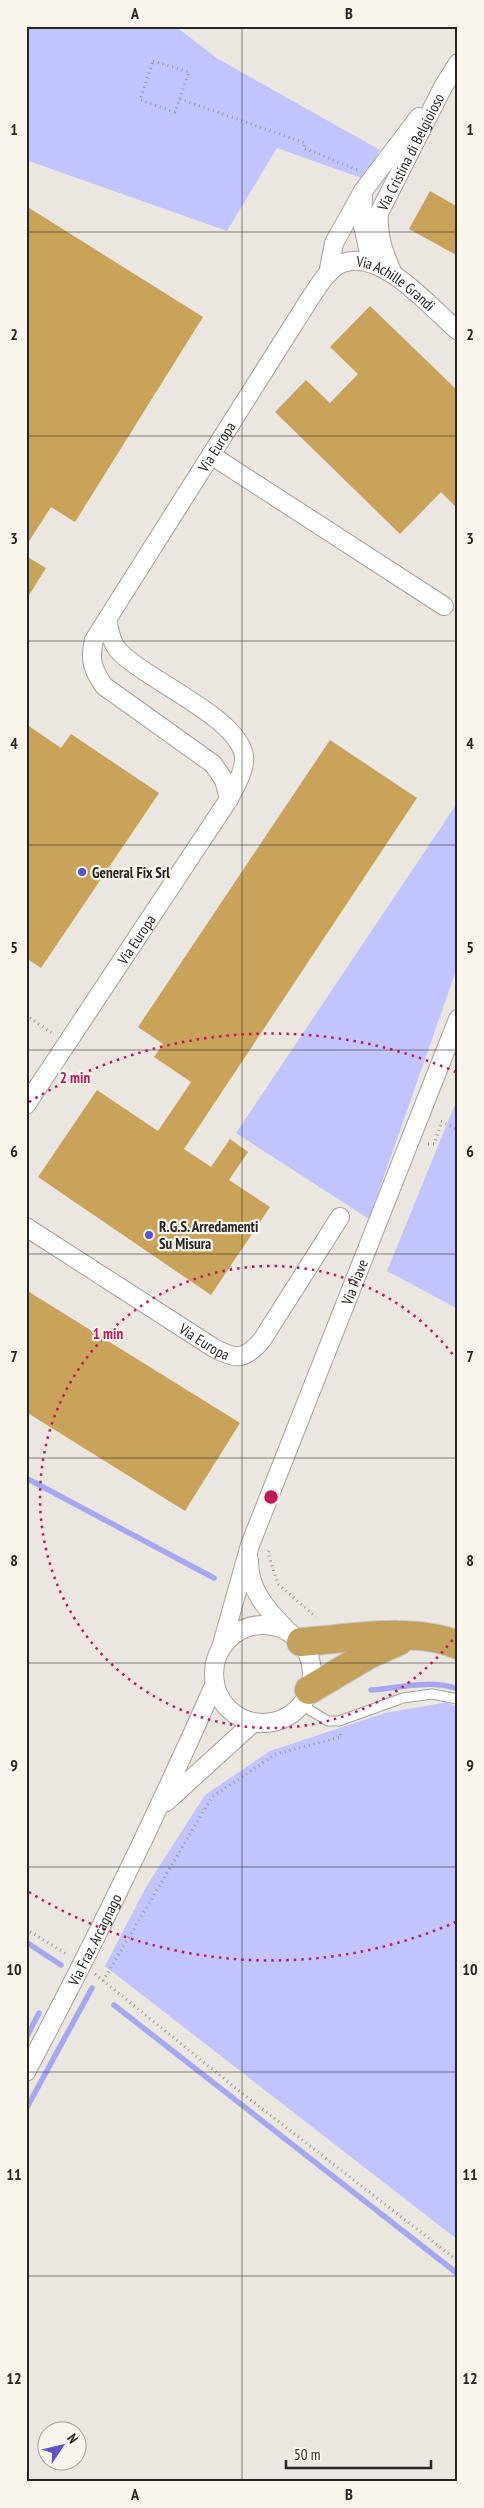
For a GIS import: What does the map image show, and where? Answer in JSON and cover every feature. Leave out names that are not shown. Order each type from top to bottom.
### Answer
[{"type":"highway","points":[[305,1698],[368,1655],[412,1636]]},
{"type":"highway","points":[[304,1638],[412,1636],[458,1645]]},
{"type":"street","name":"Via Cristina di Belgioioso","points":[[393,274],[383,252],[378,231],[379,213],[443,87],[458,63]]},
{"type":"street","name":"Via Cristina di Belgioioso","points":[[328,274],[334,243],[373,176],[443,87]]},
{"type":"street","name":"Via Cristina di Belgioioso","points":[[364,192],[362,221],[371,262]]},
{"type":"street","name":"Via Achille Grandi","points":[[328,274],[342,263],[358,260],[371,262],[393,274],[458,331]]},
{"type":"street","name":"Via Europa","points":[[228,800],[224,780],[213,764],[104,686],[93,671],[91,655],[94,640],[304,308],[328,274]]},
{"type":"street","points":[[211,455],[444,606]]},
{"type":"street","name":"Via Europa","points":[[26,1105],[228,800],[244,757],[238,740],[223,724],[129,660],[115,647],[107,620]]},
{"type":"street","name":"Via Piave","points":[[215,1683],[214,1671],[250,1544],[458,1019]]},
{"type":"street","name":"Via Europa","points":[[26,1227],[214,1348],[229,1356],[240,1357],[253,1351],[262,1340],[340,1217]]},
{"type":"street","name":"Via Piave","points":[[250,1544],[249,1569],[253,1586],[261,1601],[304,1638],[312,1665],[305,1698]]},
{"type":"street","points":[[221,1648],[231,1636],[244,1628],[259,1625],[275,1626],[304,1638]]},
{"type":"street","points":[[215,1683],[220,1696],[228,1708],[240,1717],[254,1722],[280,1720],[305,1698]]},
{"type":"street","name":"Via Fraz. Arcagnago","points":[[26,2072],[83,1964],[160,1807],[215,1683]]},
{"type":"street","points":[[160,1807],[254,1722]]},
{"type":"lane","points":[[305,1698],[328,1721],[339,1722],[402,1698],[432,1694],[458,1699]]},
{"type":"path","points":[[152,61],[189,72],[180,98],[175,112],[140,100],[152,61]]},
{"type":"path","points":[[180,98],[305,143],[303,148],[373,176]]},
{"type":"path","points":[[26,1015],[68,1044]]},
{"type":"path","points":[[422,1143],[434,1144],[442,1122]]},
{"type":"path","points":[[272,1544],[268,1554],[278,1584],[294,1600],[315,1614],[304,1638]]},
{"type":"path","points":[[103,1980],[212,1797],[276,1754],[341,1737],[339,1722]]},
{"type":"path","points":[[26,1929],[83,1964],[238,2090],[458,2261]]},
{"type":"shaded area","points":[[26,26],[175,26],[218,59],[380,150],[364,179],[277,148],[227,231],[26,160]]},
{"type":"shaded area","points":[[458,802],[458,965],[369,1219],[236,1133]]},
{"type":"shaded area","points":[[458,1097],[458,1309],[387,1271]]},
{"type":"shaded area","points":[[448,1702],[458,1708],[458,2240],[105,1966],[146,1887],[205,1795],[270,1751],[385,1713]]},
{"type":"building","points":[[430,191],[458,207],[458,256],[409,229]]},
{"type":"building","points":[[26,206],[203,317],[75,522],[51,507],[26,546]]},
{"type":"building","points":[[370,306],[458,391],[458,509],[441,492],[400,534],[275,412],[306,380],[330,403],[358,374],[330,347]]},
{"type":"building","points":[[26,556],[46,568],[26,600]]},
{"type":"building","points":[[26,724],[61,748],[71,734],[159,793],[41,968],[26,958]]},
{"type":"building","points":[[330,740],[417,798],[184,1149],[211,1167],[230,1139],[248,1152],[229,1180],[270,1207],[211,1295],[38,1177],[97,1090],[158,1131],[191,1082],[154,1057],[163,1044],[138,1027]]},
{"type":"building","points":[[26,1290],[240,1423],[185,1511],[26,1412]]},
{"type":"waterway","points":[[26,1478],[214,1578]]},
{"type":"waterway","points":[[371,1690],[426,1684],[458,1689]]},
{"type":"waterway","points":[[26,1942],[61,1965]]},
{"type":"waterway","points":[[26,2109],[92,1988]]},
{"type":"waterway","points":[[114,2005],[458,2274]]},
{"type":"waterway","points":[[26,2038],[39,2013]]},
{"type":"place","name":"General Fix Srl","points":[[82,872]]},
{"type":"place","name":"R.G.S. Arredamenti Su Misura","points":[[149,1235]]}]
